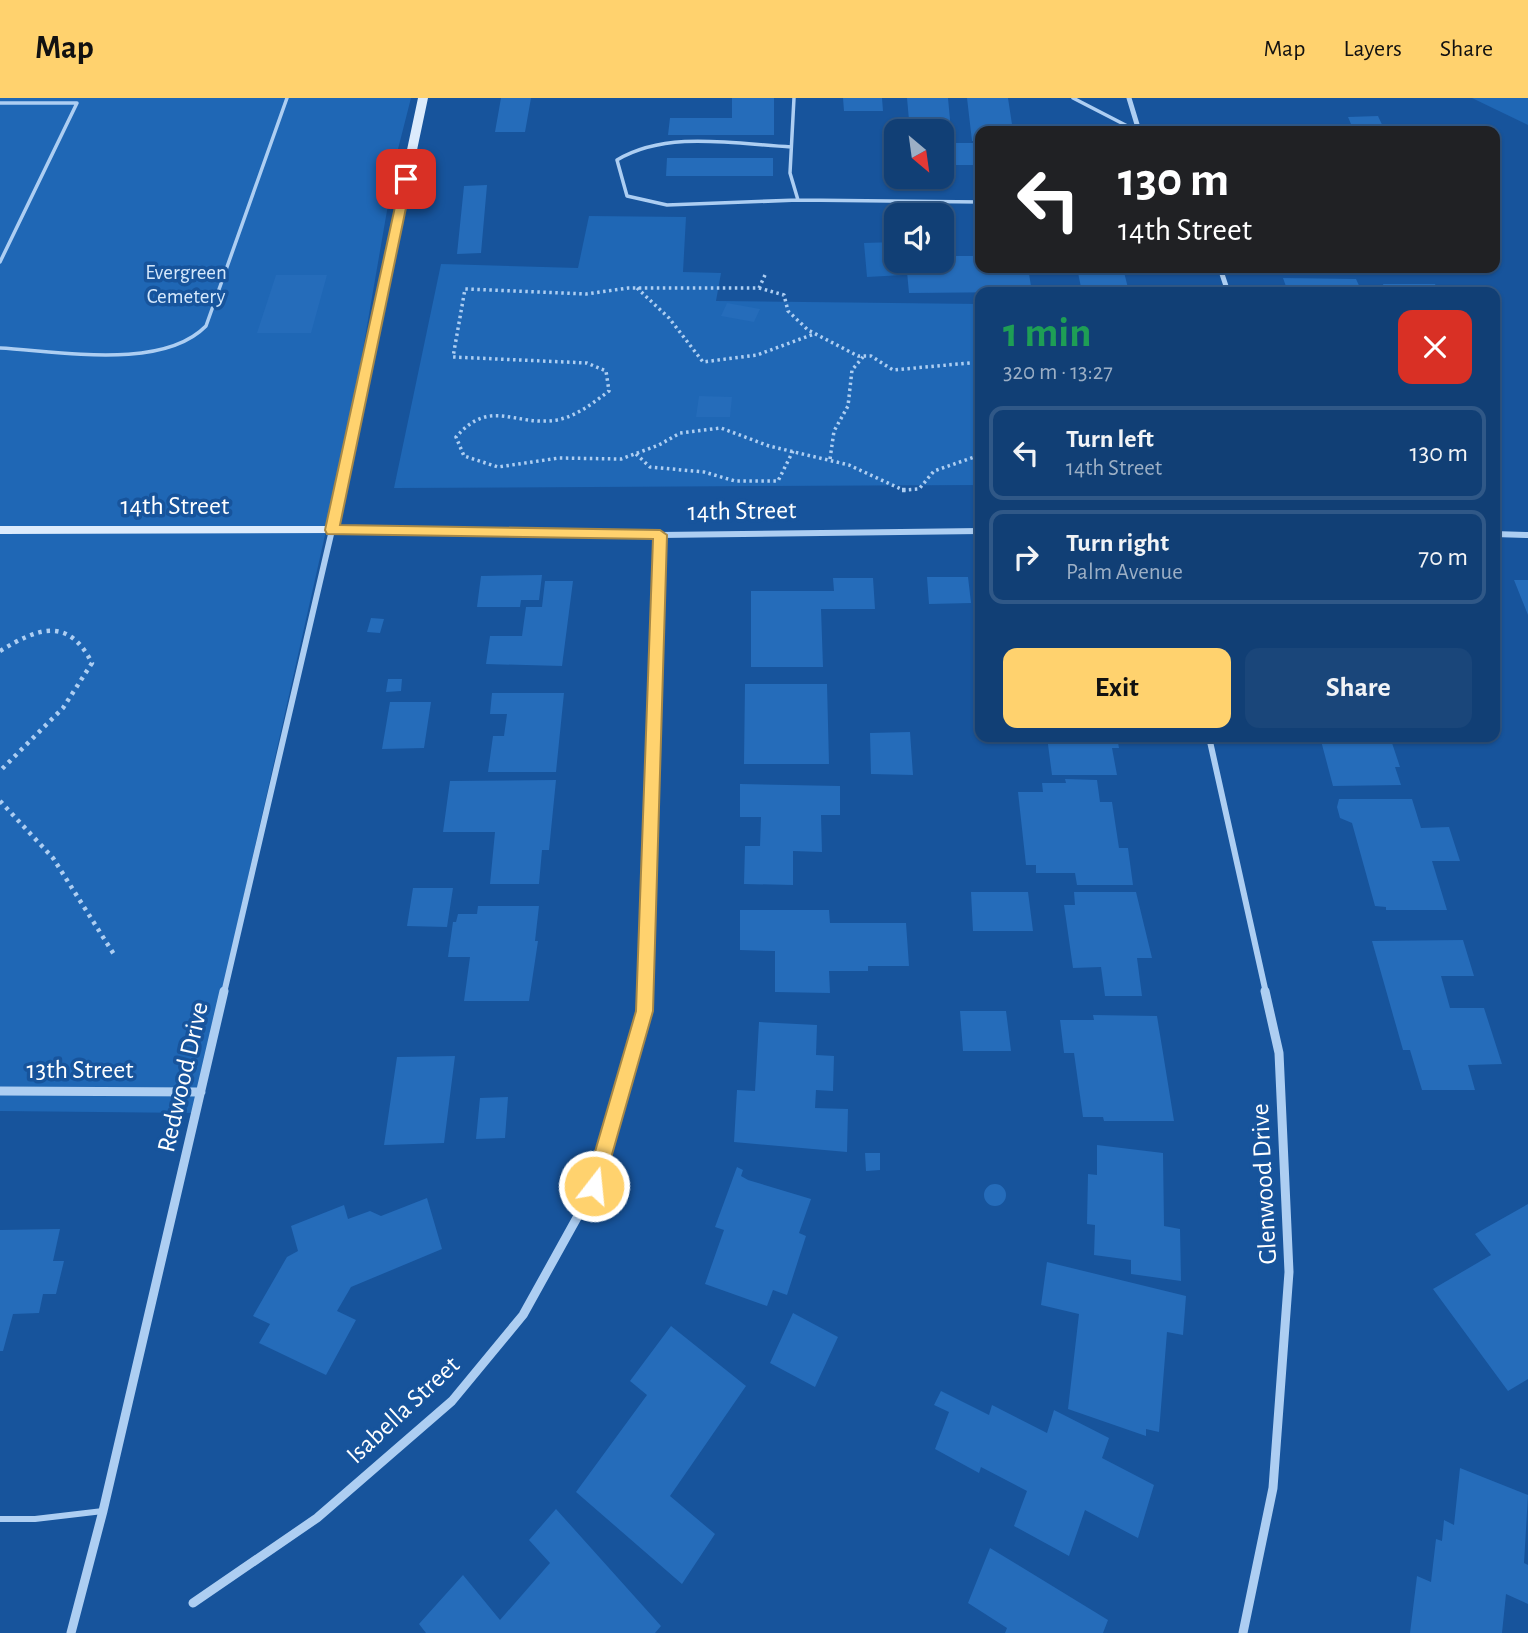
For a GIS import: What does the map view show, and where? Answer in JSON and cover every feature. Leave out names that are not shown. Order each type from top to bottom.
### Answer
[{"type":"street","points":[[332,530],[424,98]]},
{"type":"street","points":[[1129,98],[1137,126]]},
{"type":"street","name":"14th Street","points":[[0,530],[332,530],[660,535],[975,531]]},
{"type":"street","name":"Redwood Drive","points":[[71,1633],[103,1511],[332,530]]},
{"type":"street","points":[[1500,534],[1528,535]]},
{"type":"street","name":"Isabella Street","points":[[193,1603],[317,1518],[452,1401],[523,1315],[594,1186],[644,1011],[660,535]]},
{"type":"street","name":"Glenwood Drive","points":[[1210,742],[1279,1053],[1289,1272],[1273,1488],[1243,1633]]},
{"type":"street","name":"13th Street","points":[[0,1091],[201,1092]]},
{"type":"lane","points":[[0,348],[119,352],[159,350],[190,340],[206,326],[287,98]]},
{"type":"lane","points":[[794,98],[790,173],[798,200]]},
{"type":"lane","points":[[1073,98],[1128,126]]},
{"type":"lane","points":[[0,103],[78,100],[0,262]]},
{"type":"lane","points":[[791,147],[665,144],[626,152],[617,160],[627,196],[667,205],[798,200],[975,202]]},
{"type":"lane","points":[[0,1519],[35,1519],[103,1511]]},
{"type":"path","points":[[759,288],[765,275]]},
{"type":"path","points":[[637,288],[670,318],[703,362],[757,355],[815,334]]},
{"type":"path","points":[[975,362],[893,370],[871,356],[864,356],[815,334],[788,311],[784,295],[759,288],[637,288],[586,294],[465,289],[453,357],[587,363],[606,371],[609,391],[583,411],[556,421],[531,421],[483,413],[465,424],[456,437],[464,456],[498,467],[559,458],[621,458],[636,454],[680,433],[701,428],[721,428],[793,451],[830,459],[903,490],[919,489],[934,471],[975,457]]},
{"type":"path","points":[[830,459],[834,431],[848,407],[852,370],[864,356]]},
{"type":"path","points":[[636,454],[650,467],[704,472],[735,481],[778,481],[793,451]]},
{"type":"path","points":[[0,651],[26,635],[50,629],[69,632],[86,646],[92,663],[79,688],[50,725],[0,771]]},
{"type":"path","points":[[0,801],[53,858],[115,956]]},
{"type":"green space","name":"Evergreen Cemetery","points":[[0,98],[411,98],[397,153],[350,424],[195,1113],[0,1111]]},
{"type":"green space","points":[[1472,98],[1528,98],[1528,125]]},
{"type":"green space","points":[[589,216],[686,217],[683,272],[721,273],[716,301],[975,304],[975,485],[394,488],[441,264],[578,268]]},
{"type":"green space","points":[[884,242],[884,273],[903,275],[867,277],[864,243]]},
{"type":"building","points":[[501,98],[531,98],[525,132],[495,132]]},
{"type":"building","points":[[732,98],[774,98],[774,135],[668,135],[670,118],[732,118]]},
{"type":"building","points":[[843,98],[882,98],[883,111],[844,111]]},
{"type":"building","points":[[907,98],[948,98],[950,119],[909,119]]},
{"type":"building","points":[[967,98],[1008,98],[1012,126],[975,126],[975,141],[972,141]]},
{"type":"building","points":[[1378,116],[1383,126],[1352,126],[1348,117]]},
{"type":"building","points":[[954,143],[975,143],[975,165],[954,165]]},
{"type":"building","points":[[667,158],[773,158],[773,176],[666,176]]},
{"type":"building","points":[[487,185],[481,253],[457,254],[464,186]]},
{"type":"building","points":[[954,256],[975,256],[975,273],[1029,273],[1031,287],[975,287],[975,292],[909,293],[907,273],[954,273]]},
{"type":"building","points":[[1078,273],[1124,273],[1128,287],[1081,287]]},
{"type":"building","points":[[276,275],[327,275],[311,333],[257,333]]},
{"type":"building","points":[[1283,278],[1356,279],[1360,287],[1286,287]]},
{"type":"building","points":[[1383,284],[1435,284],[1436,287],[1384,287]]},
{"type":"building","points":[[727,303],[760,309],[754,322],[721,316]]},
{"type":"building","points":[[699,396],[732,397],[730,417],[696,417]]},
{"type":"building","points":[[542,575],[539,600],[521,600],[520,607],[477,607],[481,576]]},
{"type":"building","points":[[927,577],[968,577],[971,603],[929,604]]},
{"type":"building","points":[[833,578],[873,578],[875,609],[821,609],[823,667],[751,667],[751,591],[834,591]]},
{"type":"building","points":[[1514,580],[1528,580],[1528,615]]},
{"type":"building","points":[[545,581],[573,581],[562,666],[486,664],[490,636],[522,636],[526,607],[542,607]]},
{"type":"building","points":[[371,618],[384,619],[380,633],[367,632]]},
{"type":"building","points":[[388,679],[402,679],[401,691],[386,692]]},
{"type":"building","points":[[745,684],[827,684],[829,764],[744,764]]},
{"type":"building","points":[[492,693],[564,693],[556,772],[488,772],[493,736],[504,736],[507,714],[490,714]]},
{"type":"building","points":[[390,702],[431,702],[424,748],[382,749]]},
{"type":"building","points":[[910,732],[913,775],[871,774],[870,733]]},
{"type":"building","points":[[1048,742],[1118,742],[1119,748],[1112,748],[1117,775],[1052,775]]},
{"type":"building","points":[[1321,742],[1392,742],[1400,767],[1395,767],[1401,785],[1333,786]]},
{"type":"building","points":[[1065,779],[1097,780],[1100,802],[1112,802],[1119,848],[1128,848],[1133,885],[1077,885],[1075,873],[1036,873],[1036,865],[1026,865],[1018,792],[1043,792],[1042,783],[1066,783]]},
{"type":"building","points":[[556,780],[549,850],[542,850],[539,884],[490,884],[495,832],[443,832],[450,781]]},
{"type":"building","points":[[740,784],[840,786],[840,815],[821,815],[822,852],[793,851],[793,885],[744,884],[745,846],[760,846],[761,817],[740,817]]},
{"type":"building","points":[[1339,799],[1412,799],[1421,828],[1449,827],[1460,861],[1432,861],[1447,910],[1386,910],[1386,907],[1375,906],[1352,823],[1340,818],[1337,807]]},
{"type":"building","points":[[413,888],[453,888],[447,927],[407,926]]},
{"type":"building","points":[[971,892],[1028,892],[1033,931],[973,931]]},
{"type":"building","points":[[1074,892],[1136,892],[1152,958],[1137,958],[1142,996],[1105,996],[1101,967],[1073,968],[1064,905],[1075,905]]},
{"type":"building","points":[[478,906],[539,906],[535,941],[538,941],[529,1001],[464,1001],[470,957],[448,957],[453,922],[456,922],[458,914],[477,914]]},
{"type":"building","points":[[740,910],[829,910],[830,923],[906,923],[909,966],[868,966],[868,971],[829,971],[830,993],[775,992],[775,951],[740,950]]},
{"type":"building","points":[[1463,940],[1474,976],[1441,976],[1450,1008],[1484,1008],[1502,1064],[1468,1065],[1475,1090],[1422,1090],[1410,1050],[1403,1050],[1372,941]]},
{"type":"building","points":[[960,1011],[1006,1011],[1011,1051],[963,1051]]},
{"type":"building","points":[[1093,1015],[1157,1016],[1174,1121],[1104,1121],[1103,1117],[1083,1117],[1074,1053],[1064,1053],[1060,1020],[1094,1020]]},
{"type":"building","points":[[759,1022],[817,1025],[816,1055],[834,1056],[833,1091],[816,1090],[815,1108],[848,1109],[847,1152],[734,1142],[737,1090],[755,1091]]},
{"type":"building","points":[[455,1056],[444,1143],[384,1145],[397,1057]]},
{"type":"building","points":[[508,1097],[505,1138],[476,1139],[480,1098]]},
{"type":"building","points":[[1097,1145],[1163,1153],[1164,1226],[1180,1229],[1181,1281],[1131,1274],[1131,1260],[1094,1255],[1095,1225],[1087,1224],[1088,1174],[1097,1175]]},
{"type":"building","points":[[865,1153],[880,1153],[880,1170],[866,1171]]},
{"type":"building","points":[[737,1167],[743,1170],[741,1176],[748,1180],[811,1199],[799,1233],[806,1236],[787,1295],[773,1290],[767,1306],[705,1284],[724,1230],[715,1227]]},
{"type":"building","points":[[995,1184],[1003,1187],[1006,1195],[1003,1203],[995,1206],[987,1203],[984,1195],[987,1187]]},
{"type":"building","points":[[427,1198],[442,1249],[351,1287],[337,1311],[356,1320],[326,1375],[259,1343],[270,1324],[253,1316],[287,1257],[298,1251],[291,1226],[344,1205],[348,1219],[370,1211],[381,1216]]},
{"type":"building","points":[[1528,1204],[1528,1379],[1508,1391],[1433,1289],[1491,1255],[1475,1234]]},
{"type":"building","points":[[60,1229],[53,1261],[64,1261],[56,1294],[43,1294],[39,1313],[13,1314],[3,1351],[0,1351],[0,1230]]},
{"type":"building","points":[[1047,1262],[1186,1296],[1183,1335],[1167,1332],[1159,1432],[1146,1429],[1146,1436],[1068,1409],[1079,1314],[1041,1305]]},
{"type":"building","points":[[793,1313],[838,1337],[815,1387],[770,1363]]},
{"type":"building","points":[[671,1326],[746,1386],[670,1496],[715,1534],[682,1584],[576,1492],[647,1395],[630,1381]]},
{"type":"building","points":[[941,1391],[989,1415],[992,1405],[1047,1433],[1054,1410],[1109,1438],[1102,1458],[1154,1485],[1138,1538],[1085,1510],[1069,1556],[1014,1526],[1027,1491],[981,1467],[979,1473],[935,1449],[949,1412],[934,1405]]},
{"type":"building","points":[[1460,1468],[1528,1495],[1524,1563],[1528,1565],[1528,1604],[1506,1594],[1502,1633],[1410,1633],[1417,1576],[1431,1582],[1436,1539],[1442,1541],[1444,1520],[1454,1525]]},
{"type":"building","points":[[556,1509],[661,1626],[655,1633],[426,1633],[419,1624],[463,1575],[500,1620],[550,1563],[529,1540]]},
{"type":"building","points":[[990,1548],[1108,1620],[1103,1633],[1005,1633],[1007,1628],[968,1603]]},
{"type":"route","points":[[406,179],[332,530],[660,535],[644,1011],[594,1186]]}]
